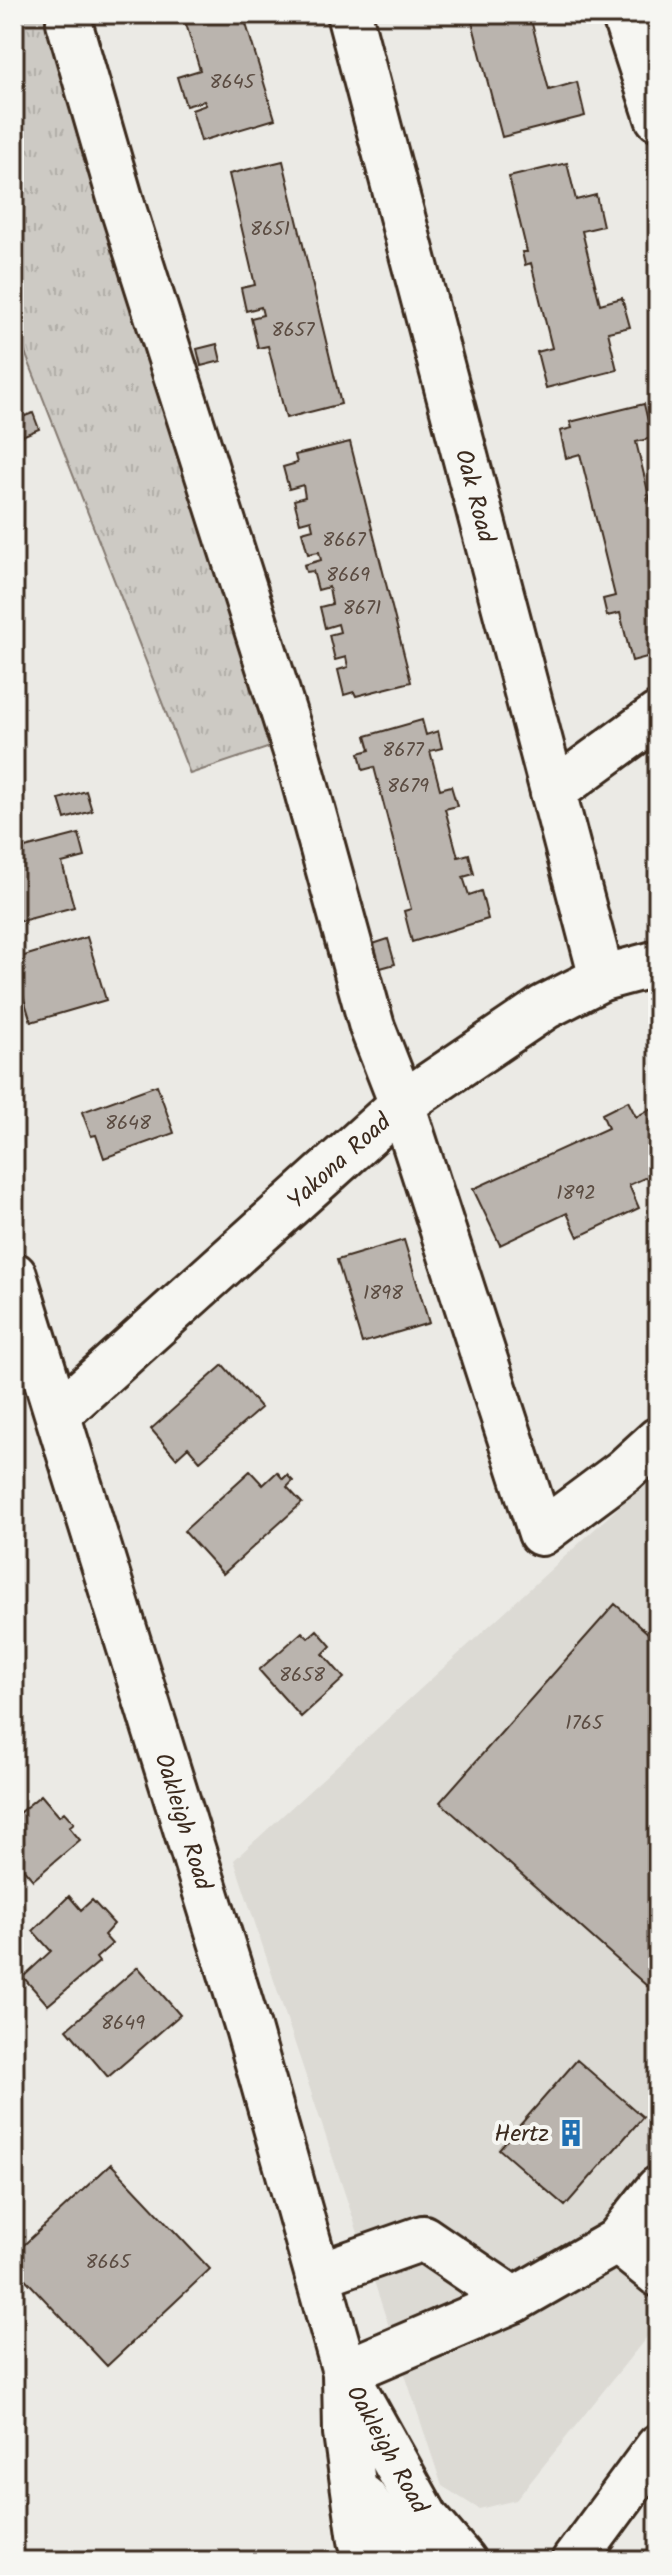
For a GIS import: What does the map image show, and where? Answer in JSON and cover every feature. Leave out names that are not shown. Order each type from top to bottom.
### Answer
[{"type":"street","points":[[72,14],[69,22],[122,205],[298,758],[372,1027],[402,1104],[541,1533],[624,1471],[658,1440]]},
{"type":"street","name":"Oak Road","points":[[349,14],[602,978]]},
{"type":"street","points":[[624,14],[658,118]]},
{"type":"street","points":[[553,792],[603,759],[658,715]]},
{"type":"street","name":"Yakona Road","points":[[58,1414],[402,1104],[545,1007],[602,978],[658,963]]},
{"type":"street","name":"Oakleigh Road","points":[[18,1299],[58,1414],[244,2013],[345,2372],[426,2518],[463,2561]]},
{"type":"street","points":[[345,2372],[514,2300],[617,2241],[658,2189]]},
{"type":"street","points":[[318,2275],[423,2238],[514,2300]]},
{"type":"street","points":[[617,2241],[658,2274]]},
{"type":"street","name":"Oakleigh Road","points":[[345,2372],[346,2433],[354,2483],[407,2561]]},
{"type":"street","points":[[574,2561],[658,2447]]},
{"type":"street","points":[[354,2483],[361,2540],[368,2561]]},
{"type":"shaded area","points":[[658,1471],[658,2323],[516,2500],[479,2509],[442,2486],[234,1860]]},
{"type":"green space","points":[[14,14],[46,14],[276,745],[190,774],[14,324]]},
{"type":"building","points":[[183,14],[243,14],[275,119],[201,141],[192,110],[206,105],[204,101],[186,106],[177,77],[200,70]]},
{"type":"building","points":[[455,14],[537,14],[530,16],[549,90],[577,82],[585,116],[502,137],[471,18],[457,22]]},
{"type":"building","points":[[283,161],[341,404],[286,418],[268,346],[258,348],[251,318],[263,315],[261,307],[246,311],[241,288],[255,285],[229,174]]},
{"type":"building","points":[[567,163],[576,200],[596,195],[603,226],[582,231],[600,304],[622,298],[630,327],[608,332],[617,370],[546,388],[537,352],[552,348],[531,263],[525,265],[522,252],[527,252],[509,177]]},
{"type":"building","points":[[217,344],[221,361],[201,366],[197,349]]},
{"type":"building","points":[[644,404],[652,438],[636,442],[655,520],[658,519],[658,654],[632,661],[620,613],[607,616],[603,599],[615,596],[580,454],[566,458],[560,431],[572,428],[570,422]]},
{"type":"building","points":[[33,413],[39,429],[17,438],[14,420]]},
{"type":"building","points":[[350,442],[411,682],[356,696],[354,692],[344,695],[338,670],[348,667],[346,657],[335,660],[329,635],[340,632],[338,624],[325,628],[320,607],[332,604],[329,587],[318,590],[313,571],[306,572],[304,565],[321,560],[319,552],[308,554],[302,532],[313,529],[311,520],[300,523],[294,500],[305,497],[303,485],[289,489],[283,467],[297,463],[295,455]]},
{"type":"building","points":[[422,720],[426,735],[438,731],[442,748],[430,751],[440,789],[451,786],[457,806],[445,809],[458,857],[469,854],[474,874],[463,877],[469,895],[481,891],[488,919],[412,942],[404,911],[411,909],[374,767],[363,770],[359,753],[370,750],[366,736]]},
{"type":"building","points":[[86,791],[92,811],[65,819],[59,799]]},
{"type":"building","points":[[79,834],[85,857],[62,863],[74,907],[14,923],[14,858],[22,855],[21,849]]},
{"type":"building","points":[[87,937],[106,1000],[31,1022],[21,989],[14,991],[14,959]]},
{"type":"building","points":[[388,939],[395,964],[377,969],[370,945]]},
{"type":"building","points":[[157,1085],[174,1133],[104,1158],[96,1135],[91,1136],[82,1112]]},
{"type":"building","points":[[628,1101],[636,1117],[658,1105],[658,1172],[629,1185],[639,1208],[578,1237],[567,1213],[500,1245],[473,1189],[608,1128],[602,1114]]},
{"type":"building","points":[[404,1240],[429,1323],[362,1343],[337,1260]]},
{"type":"building","points":[[223,1365],[261,1408],[200,1461],[188,1447],[176,1458],[151,1429]]},
{"type":"building","points":[[250,1471],[263,1485],[277,1472],[283,1479],[287,1475],[293,1481],[287,1487],[302,1503],[223,1574],[184,1531]]},
{"type":"building","points":[[615,1604],[658,1642],[658,1974],[647,1986],[440,1802]]},
{"type":"building","points":[[317,1630],[331,1646],[323,1654],[344,1678],[301,1717],[259,1670],[302,1632],[308,1638]]},
{"type":"building","points":[[41,1795],[59,1816],[64,1812],[74,1823],[69,1827],[80,1840],[33,1880],[14,1858],[22,1851],[14,1842],[14,1817]]},
{"type":"building","points":[[69,1896],[81,1910],[92,1900],[114,1924],[104,1935],[112,1944],[96,1958],[99,1962],[48,2005],[23,1977],[51,1951],[33,1931]]},
{"type":"building","points":[[138,1967],[180,2015],[108,2077],[67,2029]]},
{"type":"building","name":"Hertz","points":[[577,2060],[643,2117],[565,2206],[499,2149]]},
{"type":"building","points":[[111,2164],[210,2269],[107,2366],[14,2267],[14,2254]]},
{"type":"place","name":"Hertz","points":[[571,2133]]}]
